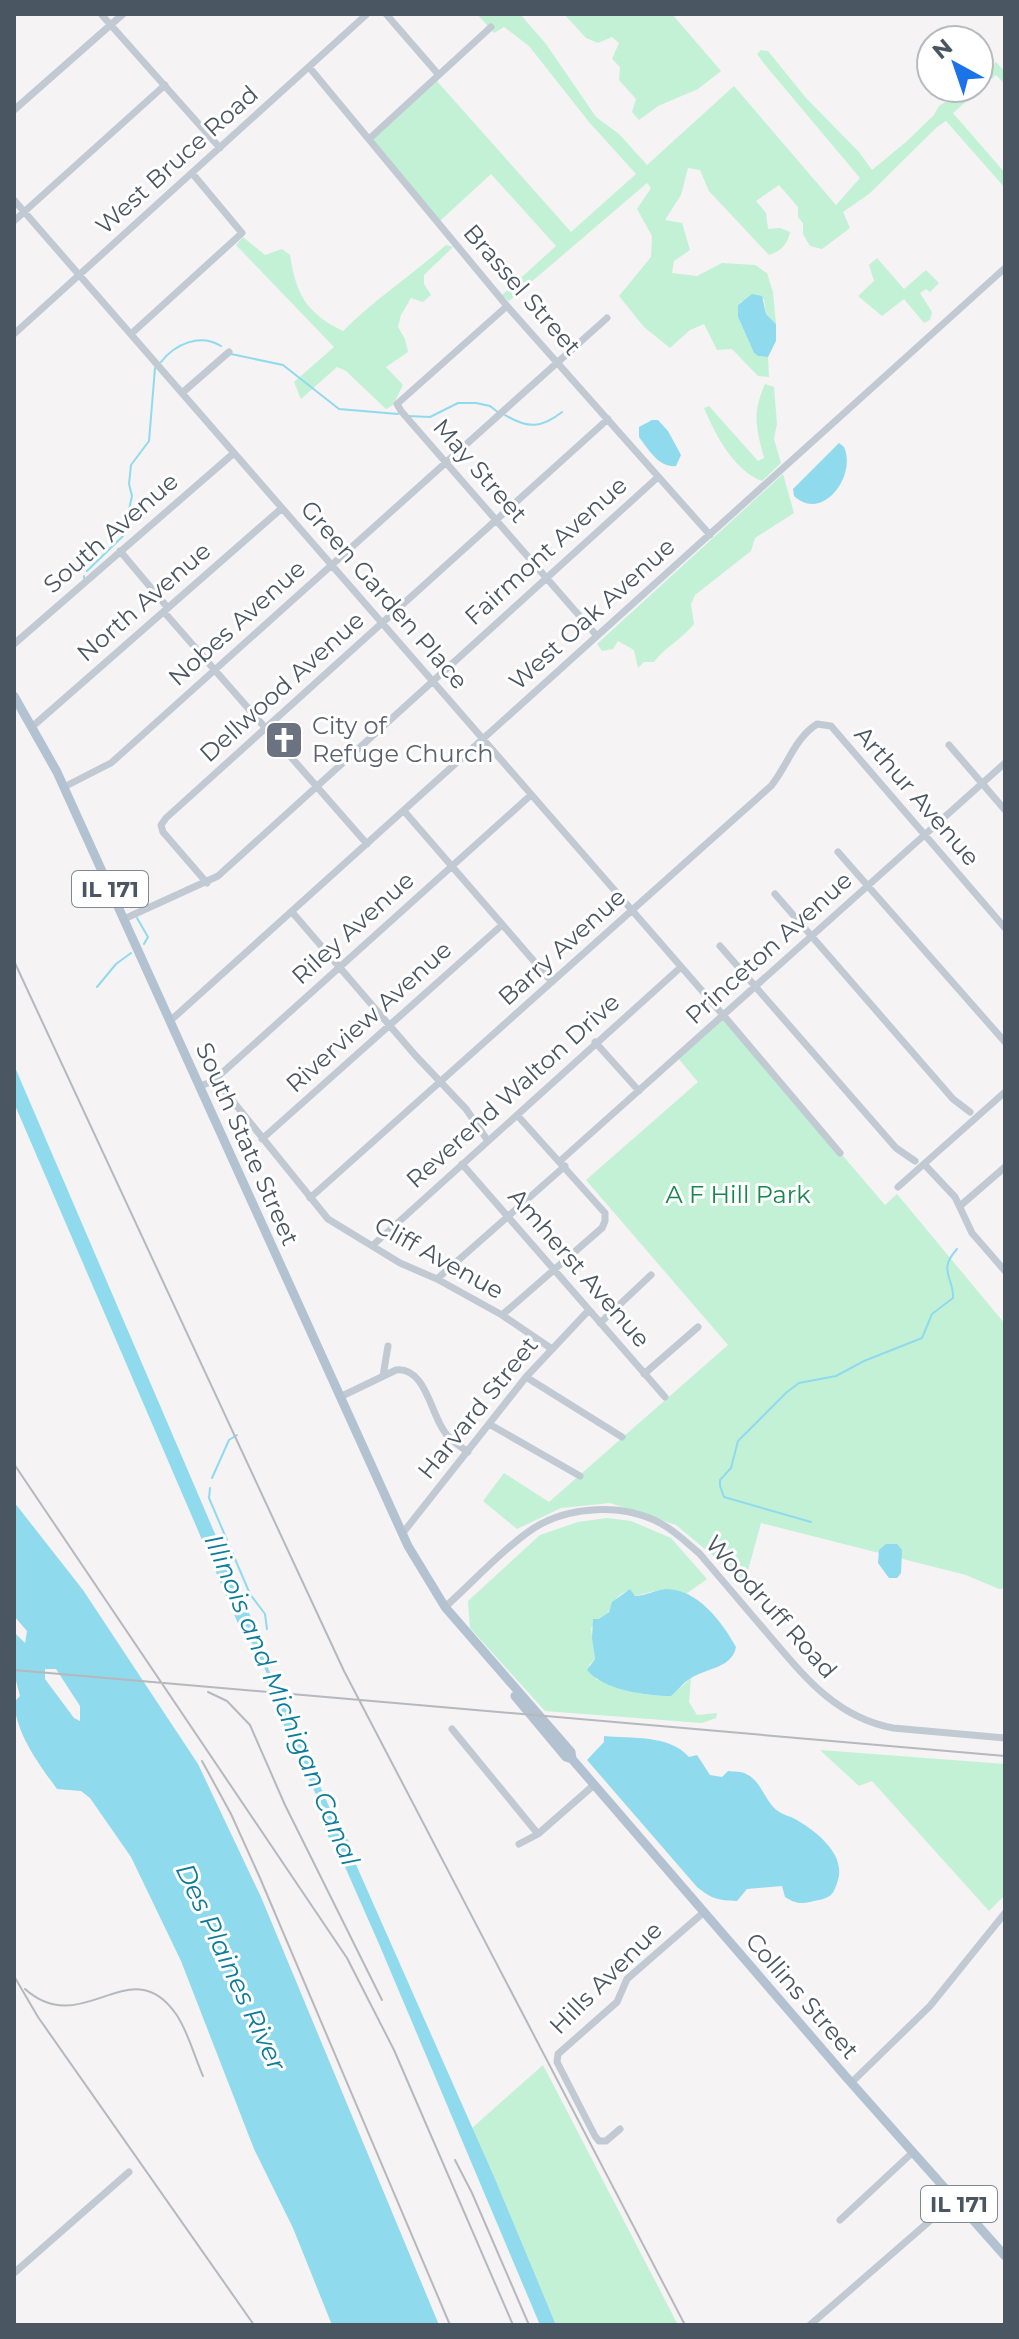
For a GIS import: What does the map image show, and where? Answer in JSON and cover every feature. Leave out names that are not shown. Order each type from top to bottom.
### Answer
[{"type":"main road","name":"South State Street","points":[[14,696],[64,787],[402,1534],[445,1607]]},
{"type":"main road","name":"Collins Street","points":[[445,1607],[566,1757],[572,1759],[851,2083],[1005,2256]]},
{"type":"street","points":[[101,14],[220,148]]},
{"type":"street","points":[[14,110],[123,14]]},
{"type":"street","name":"West Bruce Road","points":[[14,334],[367,14]]},
{"type":"street","points":[[386,14],[438,74]]},
{"type":"street","points":[[369,139],[491,27]]},
{"type":"street","name":"Brassel Street","points":[[309,67],[507,306],[710,535]]},
{"type":"street","points":[[14,221],[165,85]]},
{"type":"street","points":[[131,334],[242,233],[192,173]]},
{"type":"street","name":"Green Garden Place","points":[[14,200],[840,1153]]},
{"type":"street","name":"West Oak Avenue","points":[[170,1021],[1005,268]]},
{"type":"street","name":"May Street","points":[[507,306],[397,404],[597,636]]},
{"type":"street","name":"Nobes Avenue","points":[[64,787],[111,763],[607,318]]},
{"type":"street","points":[[182,393],[229,352]]},
{"type":"street","name":"Dellwood Avenue","points":[[207,883],[163,832],[161,825],[166,818],[608,419]]},
{"type":"street","name":"South Avenue","points":[[14,644],[234,453]]},
{"type":"street","name":"Fairmont Avenue","points":[[124,919],[207,883],[658,477]]},
{"type":"street","name":"North Avenue","points":[[33,726],[282,508]]},
{"type":"street","points":[[120,551],[215,670],[367,844]]},
{"type":"street","name":"Barry Avenue","points":[[310,1198],[771,786],[807,731],[817,724],[831,726]]},
{"type":"street","name":"Arthur Avenue","points":[[831,726],[1005,928]]},
{"type":"street","points":[[949,745],[1005,810]]},
{"type":"street","name":"Princeton Avenue","points":[[437,1279],[508,1217],[639,1091],[1005,763]]},
{"type":"street","name":"Riley Avenue","points":[[199,1086],[212,1082],[531,795]]},
{"type":"street","points":[[404,811],[552,982]]},
{"type":"street","points":[[838,852],[1005,1042]]},
{"type":"street","points":[[775,894],[953,1099],[970,1112]]},
{"type":"street","points":[[292,912],[466,1109],[488,1141]]},
{"type":"street","name":"Riverview Avenue","points":[[262,1139],[502,925]]},
{"type":"street","points":[[720,946],[896,1148],[915,1161]]},
{"type":"street","name":"Reverend Walton Drive","points":[[372,1246],[681,967]]},
{"type":"street","points":[[595,1042],[639,1091]]},
{"type":"street","name":"Cliff Avenue","points":[[212,1082],[219,1084],[328,1219],[400,1263],[437,1279],[502,1315],[552,1349]]},
{"type":"street","points":[[898,1187],[1005,1092]]},
{"type":"street","points":[[502,1315],[602,1228],[605,1221],[605,1213],[517,1115]]},
{"type":"street","name":"Amherst Avenue","points":[[462,1164],[665,1397]]},
{"type":"street","points":[[924,1164],[960,1206],[972,1233],[1005,1271]]},
{"type":"street","points":[[960,1206],[1005,1167]]},
{"type":"street","points":[[600,1323],[651,1275]]},
{"type":"street","name":"Harvard Street","points":[[402,1534],[526,1377],[589,1310]]},
{"type":"street","points":[[644,1374],[698,1327]]},
{"type":"street","points":[[383,1376],[388,1346]]},
{"type":"street","points":[[340,1397],[396,1370],[406,1369],[416,1376],[444,1432],[468,1452]]},
{"type":"street","points":[[526,1377],[622,1437]]},
{"type":"street","points":[[489,1424],[580,1476]]},
{"type":"street","name":"Woodruff Road","points":[[445,1607],[534,1528],[581,1511],[617,1510],[639,1515],[657,1521],[678,1534],[699,1553],[810,1683],[848,1713],[893,1728],[1005,1738]]},
{"type":"street","points":[[452,1729],[538,1834]]},
{"type":"street","points":[[519,1844],[538,1834],[594,1785]]},
{"type":"street","name":"Hills Avenue","points":[[620,2129],[606,2141],[599,2141],[557,2062],[558,2054],[617,2002],[623,1995],[627,1979],[704,1912]]},
{"type":"street","points":[[851,2083],[930,2006],[1005,1913]]},
{"type":"street","points":[[840,2220],[913,2152]]},
{"type":"street","points":[[14,2273],[129,2172]]},
{"type":"street","points":[[810,2325],[955,2199]]},
{"type":"green space","points":[[477,14],[520,14],[546,44],[596,117],[619,134],[647,165],[734,86],[836,205],[860,178],[766,66],[757,54],[761,50],[768,51],[872,170],[906,142],[939,106],[963,104],[953,113],[1005,173],[1005,188],[946,121],[869,194],[843,212],[850,228],[822,249],[810,246],[803,234],[798,207],[779,185],[756,201],[766,213],[768,229],[780,228],[790,232],[783,247],[769,255],[709,191],[700,170],[688,168],[681,195],[665,220],[682,223],[690,250],[674,261],[672,273],[697,276],[722,263],[755,265],[767,273],[773,292],[776,324],[766,314],[764,299],[742,301],[738,305],[738,317],[754,353],[768,357],[769,377],[758,376],[732,349],[717,350],[704,324],[690,330],[670,348],[644,327],[619,296],[651,257],[652,236],[637,209],[651,188],[647,183],[509,301],[502,295],[556,246],[491,174],[440,221],[372,138],[436,80],[571,232],[636,174],[589,122],[529,46],[504,27],[494,33]]},
{"type":"green space","points":[[564,14],[672,14],[721,71],[698,89],[658,106],[639,120],[632,112],[636,99],[619,80],[620,67],[612,59],[619,43],[612,37],[598,43],[586,38]]},
{"type":"green space","points":[[996,62],[1005,72],[1005,84],[996,75]]},
{"type":"green space","points":[[243,237],[265,255],[282,249],[290,255],[305,301],[320,317],[343,331],[446,245],[453,247],[424,275],[424,284],[431,295],[423,302],[411,298],[401,315],[398,327],[408,352],[386,367],[403,385],[393,405],[386,409],[346,371],[337,367],[301,399],[294,382],[334,347],[236,245]]},
{"type":"green space","points":[[877,258],[904,289],[926,270],[939,283],[930,292],[926,289],[920,293],[932,312],[930,320],[924,323],[904,299],[882,316],[858,296],[874,281],[869,265]]},
{"type":"green space","points":[[765,384],[774,387],[777,424],[774,439],[781,463],[762,481],[734,460],[704,408],[709,406],[758,461],[764,458],[757,421],[758,404]]},
{"type":"green space","points":[[783,474],[794,513],[755,538],[751,551],[695,595],[691,604],[694,624],[689,630],[654,662],[644,662],[638,668],[634,650],[618,641],[613,649],[602,651],[597,644]]},
{"type":"green space","name":"A F Hill Park","points":[[724,1017],[885,1205],[897,1194],[1005,1324],[1005,1588],[999,1589],[966,1575],[761,1523],[744,1585],[676,1525],[610,1503],[561,1508],[517,1529],[483,1501],[504,1473],[549,1502],[728,1345],[586,1180],[698,1082],[678,1058]]},
{"type":"green space","points":[[607,1518],[631,1521],[671,1538],[707,1579],[686,1594],[663,1589],[635,1596],[630,1590],[620,1595],[591,1628],[595,1659],[589,1665],[596,1679],[630,1691],[664,1695],[679,1689],[691,1678],[689,1702],[697,1715],[717,1713],[716,1718],[702,1723],[545,1711],[470,1628],[468,1601],[540,1535],[578,1522]]},
{"type":"green space","points":[[820,1750],[1005,1764],[1005,1895],[989,1911],[872,1781],[859,1786]]},
{"type":"green space","points":[[543,2065],[678,2325],[556,2325],[472,2128]]},
{"type":"water","points":[[752,294],[762,296],[766,314],[776,324],[776,341],[768,357],[754,353],[738,317],[738,305]]},
{"type":"water","points":[[658,420],[668,431],[681,455],[676,466],[659,461],[639,437],[639,427]]},
{"type":"water","points":[[839,443],[844,447],[847,458],[842,482],[835,492],[816,504],[805,503],[794,496],[793,489]]},
{"type":"water","name":"Illinois and Michigan Canal","points":[[14,1065],[255,1627],[258,1644],[271,1675],[331,1811],[353,1847],[350,1851],[556,2325],[540,2325],[379,1944],[338,1851],[324,1830],[325,1814],[270,1695],[266,1680],[268,1676],[254,1646],[240,1628],[14,1103]]},
{"type":"water","name":"Des Plaines River","points":[[14,1502],[83,1590],[198,1764],[261,1897],[439,2325],[332,2325],[293,2228],[254,2149],[181,1961],[131,1857],[90,1798],[81,1791],[57,1789],[23,1734],[15,1710],[14,1698],[16,1700],[20,1696],[14,1673],[14,1632],[25,1643],[27,1631],[14,1616]],"holes":[[[45,1669],[56,1669],[80,1706],[80,1721],[74,1718],[45,1679]]]},
{"type":"water","points":[[886,1544],[897,1544],[902,1550],[901,1573],[897,1578],[889,1578],[878,1563],[879,1550]]},
{"type":"water","points":[[630,1589],[635,1596],[666,1589],[678,1590],[699,1601],[730,1637],[736,1647],[734,1654],[724,1663],[691,1678],[671,1696],[626,1690],[594,1677],[587,1670],[595,1659],[593,1619],[599,1619],[609,1612],[612,1602]]},
{"type":"water","points":[[604,1736],[671,1744],[689,1757],[697,1755],[710,1775],[722,1777],[728,1771],[742,1772],[751,1777],[774,1807],[811,1830],[833,1852],[839,1870],[832,1893],[824,1899],[794,1902],[785,1897],[782,1886],[747,1889],[737,1901],[716,1898],[697,1887],[587,1760],[604,1742]]},
{"type":"waterway","points":[[161,362],[173,350],[188,342],[205,340],[221,346]]},
{"type":"waterway","points":[[231,354],[283,365],[339,409],[398,414]]},
{"type":"waterway","points":[[87,571],[123,536],[132,496],[129,484],[131,465],[149,441],[155,368]]},
{"type":"waterway","points":[[407,416],[430,417],[458,403],[490,406],[499,413]]},
{"type":"waterway","points":[[505,415],[521,423],[535,425],[562,412]]},
{"type":"waterway","points":[[137,918],[148,937],[144,944]]},
{"type":"waterway","points":[[97,987],[116,964],[131,953]]},
{"type":"waterway","points":[[811,1522],[724,1497],[720,1480],[731,1468],[738,1441],[799,1383],[836,1376],[864,1361],[922,1338],[932,1314],[953,1298],[947,1269],[957,1249]]},
{"type":"waterway","points":[[212,1478],[229,1440],[237,1435]]},
{"type":"waterway","name":"Illinois and Michigan Canal","points":[[210,1488],[209,1498],[250,1594],[265,1614],[267,1629]]},
{"type":"railway","points":[[14,961],[344,1671],[685,2325]]},
{"type":"railway","points":[[14,1464],[347,1958],[394,2050],[513,2325]]},
{"type":"railway","points":[[14,1670],[1005,1756]]},
{"type":"railway","points":[[208,1692],[227,1701],[250,1725],[285,1805],[382,2000]]},
{"type":"railway","points":[[202,1761],[231,1814],[260,1878],[450,2325]]},
{"type":"railway","points":[[14,1976],[38,2017],[254,2325]]},
{"type":"railway","points":[[25,1989],[46,2002],[67,2006],[123,1991],[141,1990],[159,1996],[180,2021],[203,2076]]},
{"type":"railway","points":[[455,2160],[529,2325]]},
{"type":"place","name":"City of Refuge Church","points":[[284,740]]}]
